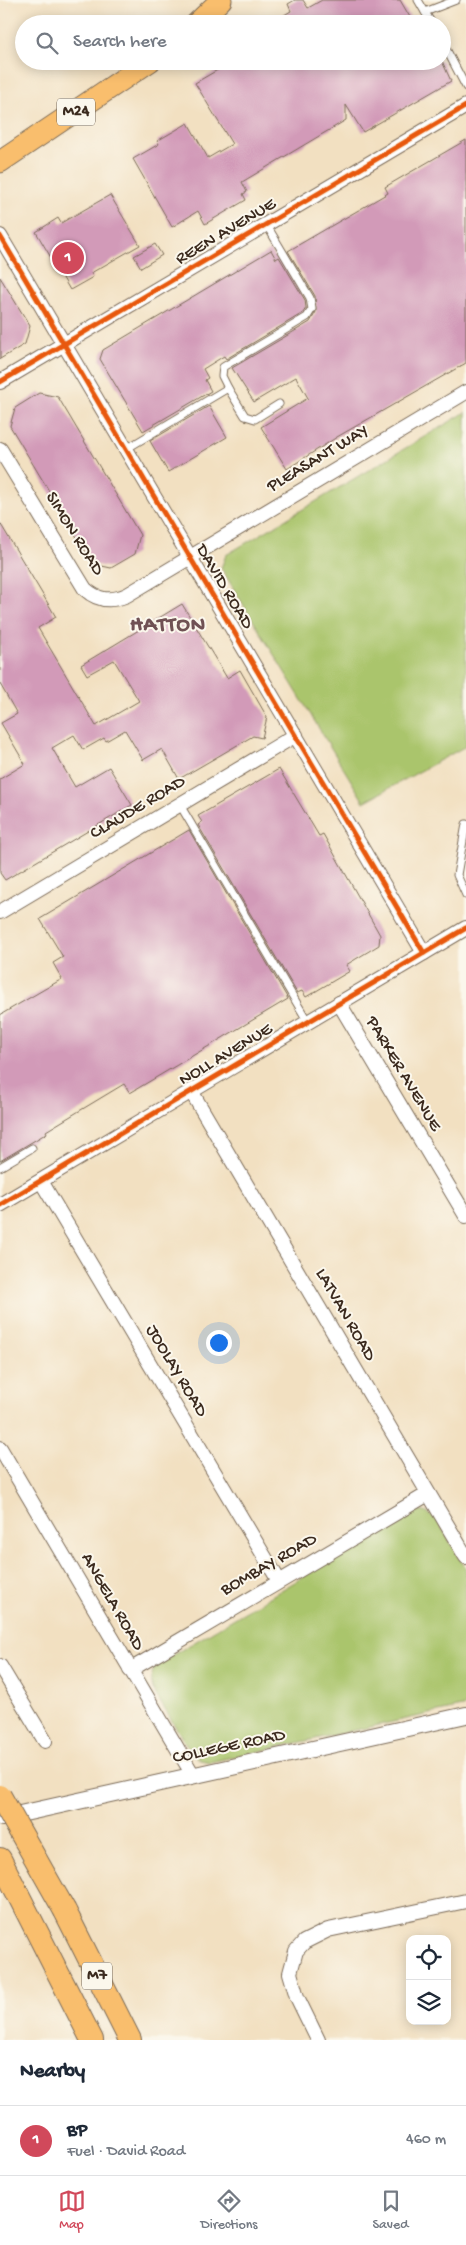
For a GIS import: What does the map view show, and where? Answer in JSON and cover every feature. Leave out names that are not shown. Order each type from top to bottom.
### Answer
[{"type":"highway","name":"M7","points":[[0,1796],[65,1911],[130,2040]]},
{"type":"highway","name":"M7","points":[[0,1859],[92,2040]]},
{"type":"main road","points":[[205,15],[221,0]]},
{"type":"main road","name":"M24","points":[[0,162],[137,70]]},
{"type":"street","name":"REEN AVENUE","points":[[0,382],[466,106]]},
{"type":"street","name":"DAVID ROAD","points":[[0,236],[424,953]]},
{"type":"street","name":"PLEASANT WAY","points":[[190,557],[466,392]]},
{"type":"street","name":"SIMON ROAD","points":[[0,449],[81,583],[91,594],[105,600],[120,598],[190,557]]},
{"type":"street","name":"CLAUDE ROAD","points":[[0,911],[296,736]]},
{"type":"street","name":"NOLL AVENUE","points":[[1,1202],[41,1181],[466,928]]},
{"type":"street","name":"PARKER AVENUE","points":[[339,1003],[466,1216]]},
{"type":"street","name":"LATVAN ROAD","points":[[191,1091],[466,1557]]},
{"type":"street","name":"JOOLAY ROAD","points":[[41,1181],[279,1580]]},
{"type":"street","name":"ANGELA ROAD","points":[[0,1448],[193,1775]]},
{"type":"street","name":"BOMBAY ROAD","points":[[130,1670],[279,1580],[428,1494]]},
{"type":"street","points":[[0,1666],[45,1741]]},
{"type":"street","name":"COLLEGE ROAD","points":[[0,1818],[466,1715]]},
{"type":"street","points":[[318,2040],[297,1997],[290,1974],[296,1951],[304,1942],[328,1930],[466,1901]]},
{"type":"lane","points":[[418,0],[427,15]]},
{"type":"lane","points":[[425,12],[456,0]]},
{"type":"lane","points":[[451,58],[466,87]]},
{"type":"lane","points":[[266,224],[310,298],[312,309],[307,317],[223,368],[222,376],[245,416],[254,419],[280,404]]},
{"type":"lane","points":[[126,449],[228,388]]},
{"type":"lane","points":[[180,805],[308,1022]]},
{"type":"lane","points":[[466,824],[457,875],[466,895]]},
{"type":"lane","points":[[0,1167],[32,1148]]},
{"type":"green space","points":[[466,412],[466,746],[364,802],[221,568],[226,555]]},
{"type":"green space","points":[[413,1511],[425,1512],[436,1518],[466,1569],[466,1706],[210,1762],[200,1760],[192,1754],[153,1690],[152,1676],[158,1664]]},
{"type":"building","points":[[295,0],[303,0],[308,8],[322,0],[400,0],[409,15],[284,15],[291,11],[288,4]]},
{"type":"building","points":[[217,70],[446,70],[451,81],[363,132],[346,105],[346,120],[242,182],[247,192],[243,194],[246,200],[205,224],[198,211],[172,227],[133,159],[159,144],[157,141],[188,123],[208,158],[232,144],[195,83]]},
{"type":"building","points":[[466,140],[466,363],[337,437],[287,469],[261,427],[308,398],[296,377],[254,402],[232,368],[310,322],[316,312],[315,296],[288,251],[388,193],[385,187]]},
{"type":"building","points":[[110,195],[140,245],[91,273],[93,277],[70,290],[36,232],[58,218],[61,223]]},
{"type":"building","points":[[155,244],[162,255],[141,268],[134,256]]},
{"type":"building","points":[[271,250],[276,259],[279,257],[305,300],[306,308],[303,313],[226,359],[224,356],[203,369],[208,378],[205,380],[211,391],[143,431],[100,359],[103,350]]},
{"type":"building","points":[[0,277],[30,326],[25,344],[0,359]]},
{"type":"building","points":[[39,393],[58,397],[140,535],[135,554],[111,568],[93,564],[10,426],[15,408]]},
{"type":"building","points":[[209,406],[227,437],[168,472],[150,441]]},
{"type":"building","points":[[0,523],[56,617],[38,628],[96,726],[139,701],[114,660],[87,675],[81,665],[182,604],[227,678],[240,670],[267,717],[262,738],[253,736],[179,779],[162,749],[143,760],[125,730],[106,741],[104,738],[83,750],[74,735],[52,748],[75,787],[109,767],[132,805],[5,880],[0,873],[0,779],[25,764],[1,723],[17,714],[0,684]]},
{"type":"building","points":[[279,769],[319,836],[323,834],[380,935],[379,945],[346,965],[350,971],[306,997],[302,991],[297,993],[198,825],[202,822],[198,816]]},
{"type":"building","points":[[189,830],[288,999],[130,1093],[124,1084],[0,1161],[0,1015],[62,979],[53,963],[63,957],[40,919]]},
{"type":"cycle path","points":[[0,382],[466,106]]},
{"type":"cycle path","points":[[0,236],[424,953]]},
{"type":"cycle path","points":[[0,1205],[466,928]]},
{"type":"place","name":"BP","points":[[68,258]]},
{"type":"district","name":"HATTON","points":[[168,626]]}]
